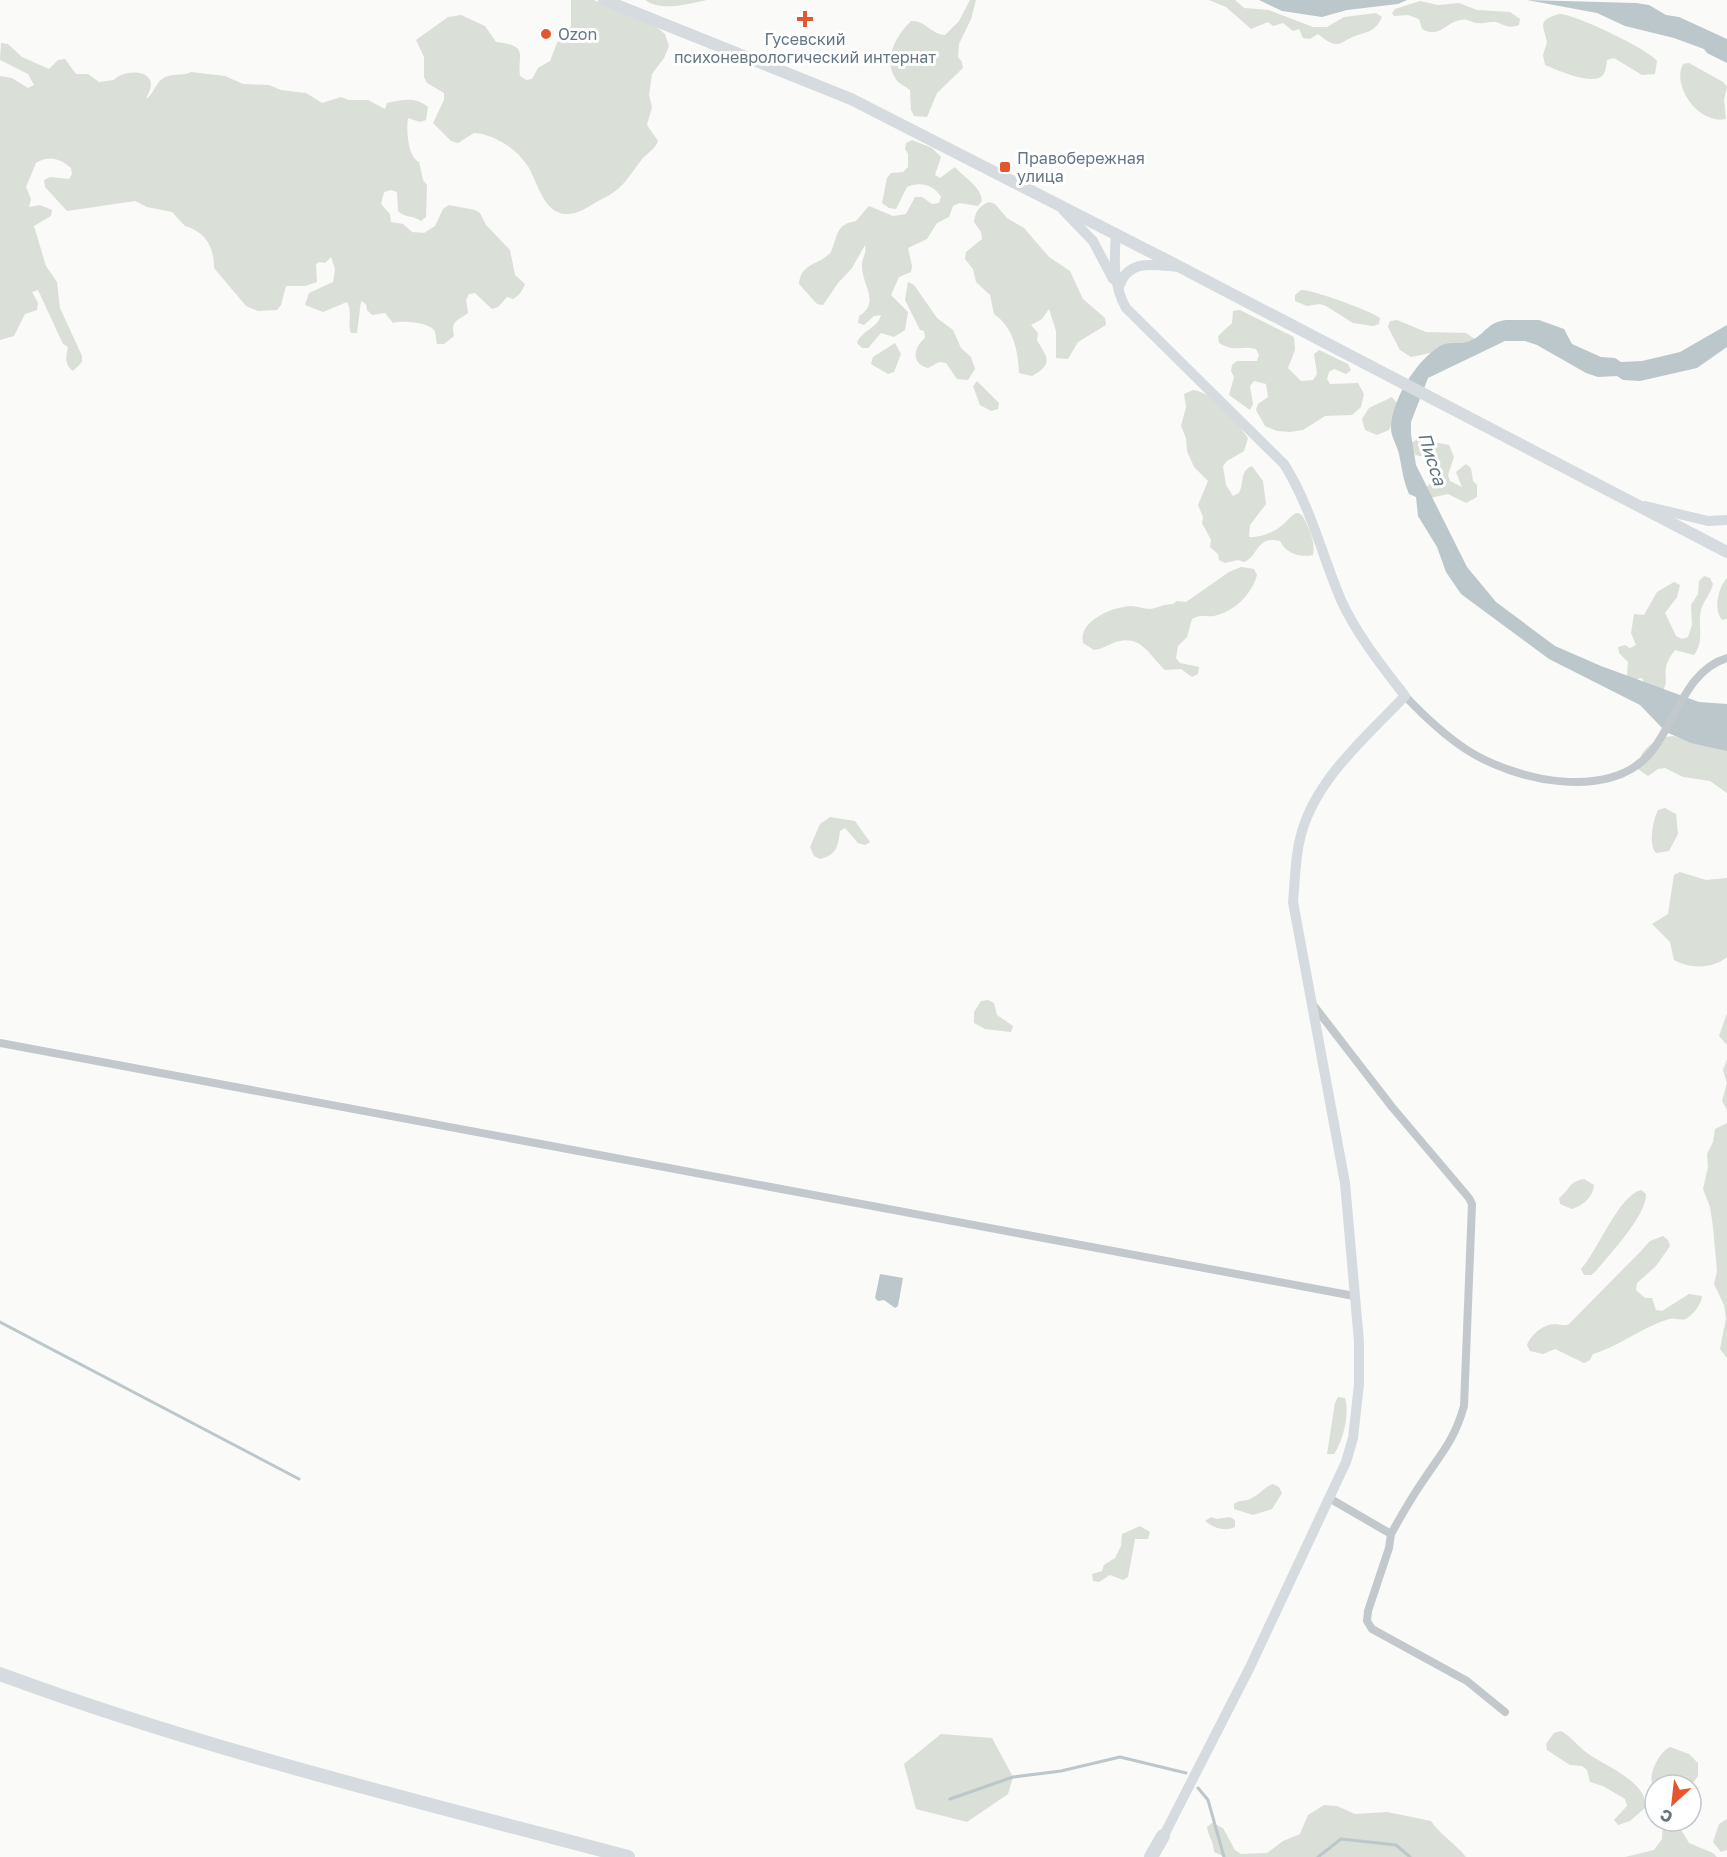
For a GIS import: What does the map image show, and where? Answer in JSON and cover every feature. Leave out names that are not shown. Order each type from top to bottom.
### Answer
[{"type":"highway","points":[[0,1674],[66,1699],[315,1774],[628,1857]]},
{"type":"highway","points":[[1153,1857],[1163,1836]]},
{"type":"main road","points":[[604,0],[850,99],[1051,200],[1727,552]]},
{"type":"street","points":[[1051,200],[1083,228],[1093,241],[1126,308],[1135,319],[1284,464],[1300,494],[1343,603],[1367,644],[1405,696],[1427,719],[1468,750],[1488,762],[1530,776],[1577,782],[1620,775],[1635,767],[1660,740],[1703,671],[1727,658]]},
{"type":"street","points":[[1116,234],[1115,272],[1118,290]]},
{"type":"street","points":[[1118,290],[1122,276],[1138,265],[1182,268]]},
{"type":"street","points":[[1634,503],[1708,521],[1727,520]]},
{"type":"street","points":[[1163,1836],[1250,1667],[1346,1461],[1353,1438],[1357,1410],[1359,1342],[1345,1183],[1293,902],[1300,838],[1324,785],[1405,696]]},
{"type":"street","points":[[1313,1005],[1392,1107],[1472,1204],[1464,1407],[1458,1429],[1447,1450],[1425,1477],[1391,1534],[1367,1621],[1372,1629],[1467,1681],[1505,1712]]},
{"type":"street","points":[[0,1043],[1086,1248],[1354,1296]]},
{"type":"street","points":[[1329,1498],[1391,1534]]},
{"type":"shaded area","points":[[571,0],[594,0],[655,26],[665,34],[669,46],[664,58],[652,74],[649,95],[652,107],[647,125],[658,141],[657,144],[616,191],[582,210],[569,214],[560,213],[547,204],[527,165],[517,153],[503,143],[489,136],[474,133],[458,143],[451,141],[433,123],[444,100],[444,93],[427,83],[424,77],[424,57],[416,40],[448,17],[461,15],[485,26],[496,42],[518,49],[520,76],[526,80],[532,79],[538,68],[550,61],[557,43],[571,26]]},
{"type":"shaded area","points":[[645,0],[707,0],[683,5],[659,6]]},
{"type":"shaded area","points":[[970,0],[976,0],[971,19],[959,44],[958,57],[963,68],[937,93],[927,117],[914,116],[911,110],[910,90],[898,82],[893,74],[892,49],[900,34],[911,21],[916,21],[945,35],[959,21]]},
{"type":"shaded area","points":[[1209,0],[1235,0],[1244,8],[1269,10],[1313,27],[1327,27],[1344,17],[1376,13],[1382,17],[1371,30],[1336,44],[1318,34],[1310,39],[1303,38],[1299,29],[1293,31],[1283,23],[1273,26],[1268,22],[1251,29],[1226,7]]},
{"type":"shaded area","points":[[1259,0],[1407,0],[1398,4],[1347,10],[1322,17],[1282,11]]},
{"type":"shaded area","points":[[1527,0],[1649,5],[1666,15],[1679,17],[1727,39],[1727,63],[1707,53],[1704,49],[1674,38],[1625,26],[1597,13]]},
{"type":"shaded area","points":[[1420,1],[1438,5],[1459,3],[1477,10],[1510,12],[1520,19],[1519,25],[1510,27],[1496,22],[1475,23],[1463,20],[1438,31],[1428,32],[1422,29],[1419,19],[1408,15],[1394,16],[1392,13],[1395,9]]},
{"type":"shaded area","points":[[1559,14],[1579,19],[1641,49],[1657,61],[1655,74],[1642,75],[1614,58],[1607,60],[1604,74],[1595,79],[1573,76],[1545,65],[1543,55],[1547,42],[1543,24],[1547,19]]},
{"type":"shaded area","points":[[1,43],[8,44],[22,57],[49,69],[58,60],[65,59],[76,74],[88,74],[99,82],[114,80],[126,73],[143,74],[151,82],[146,99],[165,77],[191,72],[225,76],[243,84],[269,85],[281,90],[306,93],[322,103],[341,97],[349,100],[368,100],[385,109],[387,103],[403,100],[418,101],[428,107],[426,120],[420,122],[408,118],[407,129],[412,155],[419,162],[423,180],[427,185],[426,217],[421,221],[398,211],[397,192],[391,190],[384,192],[381,204],[390,214],[391,222],[403,224],[412,232],[424,233],[435,226],[443,209],[449,205],[475,210],[510,250],[515,275],[525,284],[513,299],[507,297],[498,307],[492,309],[475,293],[469,294],[466,300],[468,313],[454,324],[454,336],[444,344],[437,344],[435,331],[431,327],[414,322],[393,323],[385,313],[372,315],[367,310],[366,304],[361,301],[357,333],[351,333],[350,310],[347,302],[323,312],[305,305],[309,293],[333,282],[335,269],[331,257],[325,263],[316,264],[317,282],[305,286],[286,286],[281,305],[277,310],[258,311],[246,306],[214,268],[210,247],[203,236],[185,226],[172,212],[147,207],[135,201],[67,211],[45,187],[44,180],[50,177],[69,179],[72,174],[71,168],[63,162],[49,158],[36,163],[26,187],[31,199],[29,207],[40,205],[52,210],[51,216],[34,226],[46,266],[57,282],[60,308],[82,356],[82,362],[73,371],[68,366],[66,357],[68,347],[63,344],[38,290],[32,292],[38,303],[37,310],[25,314],[14,336],[0,340],[0,76],[12,78],[28,88],[34,85],[28,74],[0,60]]},
{"type":"shaded area","points":[[1689,63],[1723,82],[1727,87],[1724,100],[1726,119],[1707,116],[1690,102],[1684,93],[1680,73],[1683,64]]},
{"type":"shaded area","points":[[912,140],[932,148],[941,157],[935,175],[940,178],[955,167],[979,191],[982,201],[978,206],[959,203],[953,206],[949,217],[937,223],[927,239],[908,248],[911,272],[899,277],[891,295],[908,312],[905,330],[894,337],[881,333],[868,348],[862,348],[857,343],[859,339],[877,323],[881,315],[874,316],[864,325],[858,323],[859,316],[866,311],[869,305],[870,298],[862,270],[865,245],[852,268],[823,305],[817,304],[799,284],[800,277],[807,268],[831,252],[841,228],[849,222],[856,221],[869,206],[893,216],[906,214],[915,197],[922,197],[932,204],[939,203],[941,197],[935,190],[926,185],[917,184],[907,187],[896,209],[889,208],[882,203],[887,178],[891,173],[903,172],[908,167],[908,154],[905,149],[906,143]]},
{"type":"shaded area","points":[[989,202],[995,204],[1007,218],[1024,228],[1049,257],[1070,271],[1083,299],[1105,318],[1106,325],[1078,342],[1068,359],[1056,358],[1056,331],[1049,309],[1042,319],[1031,325],[1038,333],[1037,340],[1046,359],[1044,367],[1032,376],[1019,373],[1014,340],[1006,326],[994,314],[990,295],[976,282],[973,269],[965,259],[966,252],[982,239],[981,232],[974,222],[980,207]]},
{"type":"shaded area","points":[[908,282],[914,285],[937,318],[953,330],[961,348],[971,357],[975,369],[968,380],[957,379],[946,363],[939,362],[928,368],[922,366],[916,359],[916,350],[925,338],[924,331],[920,330],[905,300]]},
{"type":"shaded area","points":[[1301,290],[1329,297],[1367,311],[1380,318],[1379,324],[1373,326],[1353,323],[1326,306],[1320,304],[1307,306],[1295,301],[1295,295]]},
{"type":"shaded area","points":[[1240,310],[1294,337],[1295,350],[1288,368],[1301,381],[1313,380],[1317,374],[1314,354],[1319,350],[1348,364],[1351,370],[1346,374],[1334,369],[1329,372],[1327,379],[1330,384],[1358,383],[1364,394],[1361,407],[1352,415],[1325,416],[1303,430],[1277,431],[1265,426],[1256,410],[1258,404],[1268,397],[1266,384],[1254,381],[1250,386],[1253,404],[1250,410],[1229,395],[1234,377],[1231,371],[1232,365],[1237,361],[1257,361],[1259,355],[1256,349],[1230,348],[1219,343],[1218,336],[1232,323],[1233,311]]},
{"type":"shaded area","points":[[1397,320],[1426,332],[1466,333],[1476,340],[1436,356],[1430,353],[1411,357],[1400,350],[1388,327],[1390,321]]},
{"type":"shaded area","points":[[1506,320],[1539,320],[1564,329],[1572,344],[1601,357],[1615,358],[1621,362],[1642,361],[1680,352],[1727,325],[1727,347],[1697,368],[1640,381],[1623,380],[1617,376],[1598,377],[1586,373],[1537,345],[1525,341],[1505,341],[1428,378],[1411,422],[1411,434],[1416,465],[1467,567],[1496,602],[1555,646],[1601,666],[1699,702],[1727,704],[1727,751],[1691,743],[1666,732],[1640,705],[1549,659],[1461,594],[1446,572],[1437,547],[1418,516],[1416,497],[1409,494],[1407,489],[1391,431],[1392,417],[1407,382],[1422,361],[1431,353],[1444,344],[1464,343],[1472,340],[1491,325]]},
{"type":"shaded area","points":[[895,343],[901,354],[894,372],[888,374],[871,364],[873,357]]},
{"type":"shaded area","points":[[977,381],[999,403],[998,409],[991,411],[980,405],[973,386]]},
{"type":"shaded area","points":[[1193,390],[1217,402],[1248,438],[1244,451],[1223,466],[1226,485],[1233,496],[1239,493],[1245,471],[1252,466],[1263,481],[1266,504],[1250,525],[1249,537],[1261,536],[1273,531],[1298,513],[1304,519],[1311,534],[1313,555],[1294,554],[1280,541],[1272,540],[1262,543],[1244,562],[1238,560],[1225,563],[1219,560],[1218,554],[1210,547],[1211,540],[1202,523],[1203,517],[1198,505],[1208,481],[1194,467],[1187,451],[1186,438],[1181,426],[1186,407],[1184,394]]},
{"type":"shaded area","points":[[1392,397],[1400,407],[1389,430],[1377,435],[1365,430],[1362,419],[1369,408]]},
{"type":"shaded area","points":[[1417,439],[1449,445],[1454,457],[1448,475],[1450,481],[1462,487],[1456,472],[1466,464],[1471,468],[1473,481],[1477,485],[1477,497],[1466,503],[1448,494],[1430,498],[1426,487],[1437,480],[1439,468],[1431,458],[1415,455],[1412,443]]},
{"type":"shaded area","points":[[1241,567],[1254,569],[1257,575],[1251,589],[1228,611],[1214,616],[1192,619],[1187,637],[1178,646],[1176,658],[1180,663],[1199,667],[1198,674],[1192,677],[1181,669],[1165,670],[1144,647],[1132,641],[1116,642],[1094,650],[1083,643],[1086,628],[1106,612],[1123,607],[1150,609],[1177,601],[1186,602],[1229,572]]},
{"type":"shaded area","points":[[1704,576],[1710,578],[1713,584],[1700,613],[1700,637],[1698,649],[1694,655],[1675,650],[1667,664],[1663,691],[1646,688],[1642,678],[1631,680],[1627,675],[1628,662],[1619,653],[1618,647],[1625,645],[1630,648],[1636,645],[1631,633],[1634,614],[1644,615],[1657,592],[1674,582],[1680,585],[1677,597],[1665,613],[1676,636],[1682,639],[1688,637],[1692,625],[1691,605],[1698,594],[1699,581]]},
{"type":"shaded area","points":[[1727,578],[1727,619],[1722,620],[1717,605],[1721,587]]},
{"type":"shaded area","points":[[1673,736],[1689,741],[1727,741],[1727,793],[1710,781],[1683,777],[1665,768],[1658,769],[1648,776],[1638,769],[1641,756],[1649,746],[1660,739]]},
{"type":"shaded area","points":[[1665,808],[1676,814],[1678,834],[1669,851],[1656,853],[1652,844],[1654,820],[1658,810]]},
{"type":"shaded area","points":[[830,817],[855,821],[870,842],[865,845],[858,843],[845,828],[840,831],[837,845],[830,855],[820,859],[814,856],[810,847],[820,824]]},
{"type":"shaded area","points":[[1680,872],[1706,880],[1727,878],[1727,957],[1715,964],[1694,966],[1674,960],[1670,942],[1652,924],[1668,914],[1674,875]]},
{"type":"shaded area","points":[[988,1000],[994,1003],[997,1015],[1013,1026],[1011,1032],[985,1029],[974,1023],[974,1012],[981,1001]]},
{"type":"shaded area","points":[[1727,1013],[1727,1045],[1719,1036]]},
{"type":"shaded area","points":[[1727,1059],[1727,1083],[1723,1070]]},
{"type":"shaded area","points":[[1727,1083],[1727,1110],[1722,1101]]},
{"type":"shaded area","points":[[1727,1123],[1727,1358],[1720,1349],[1726,1318],[1724,1305],[1714,1284],[1717,1271],[1713,1227],[1710,1207],[1703,1189],[1708,1167],[1707,1154],[1713,1142],[1715,1129]]},
{"type":"shaded area","points":[[1584,1179],[1594,1185],[1587,1200],[1572,1209],[1560,1204],[1559,1198],[1575,1182]]},
{"type":"shaded area","points":[[1641,1190],[1646,1194],[1645,1203],[1634,1223],[1596,1271],[1591,1275],[1584,1275],[1581,1269],[1617,1213],[1633,1194]]},
{"type":"shaded area","points":[[1663,1236],[1668,1240],[1670,1246],[1656,1266],[1637,1283],[1636,1290],[1645,1298],[1652,1298],[1656,1310],[1662,1311],[1689,1294],[1702,1296],[1699,1305],[1690,1316],[1683,1320],[1672,1319],[1659,1322],[1593,1354],[1590,1360],[1584,1363],[1555,1349],[1543,1354],[1530,1351],[1527,1345],[1538,1331],[1551,1324],[1569,1324],[1650,1241]]},
{"type":"shaded area","points":[[880,1274],[903,1278],[898,1306],[895,1308],[884,1300],[878,1301],[875,1298]]},
{"type":"shaded area","points":[[1338,1397],[1345,1398],[1347,1411],[1345,1427],[1334,1454],[1327,1454],[1335,1403]]},
{"type":"shaded area","points":[[1273,1484],[1279,1487],[1282,1493],[1272,1509],[1253,1515],[1234,1509],[1236,1502],[1252,1498]]},
{"type":"shaded area","points":[[1211,1517],[1217,1519],[1230,1517],[1235,1520],[1235,1527],[1223,1529],[1216,1527],[1205,1521]]},
{"type":"shaded area","points":[[1140,1526],[1150,1532],[1148,1539],[1135,1539],[1128,1577],[1123,1580],[1110,1575],[1099,1582],[1093,1581],[1092,1574],[1102,1571],[1104,1565],[1115,1558],[1121,1546],[1122,1534]]},
{"type":"shaded area","points":[[1561,1731],[1569,1736],[1586,1752],[1634,1783],[1643,1797],[1643,1810],[1630,1821],[1618,1825],[1614,1820],[1627,1806],[1625,1799],[1603,1786],[1590,1782],[1587,1770],[1582,1766],[1570,1765],[1547,1750],[1546,1744],[1554,1733]]},
{"type":"shaded area","points":[[941,1734],[992,1738],[1013,1777],[1008,1794],[967,1822],[916,1809],[904,1764]]},
{"type":"shaded area","points":[[1670,1747],[1689,1754],[1698,1763],[1698,1773],[1652,1773],[1656,1763]]},
{"type":"shaded area","points":[[1324,1805],[1337,1806],[1355,1814],[1387,1812],[1431,1821],[1466,1857],[1225,1857],[1214,1852],[1207,1827],[1212,1823],[1223,1828],[1235,1850],[1241,1854],[1267,1853],[1283,1841],[1300,1834],[1308,1815]]},
{"type":"shaded area","points":[[1727,1819],[1727,1850],[1721,1852],[1713,1842],[1719,1824]]},
{"type":"shaded area","points":[[1662,1833],[1683,1833],[1689,1843],[1717,1857],[1625,1857],[1654,1850],[1662,1839]]},
{"type":"waterway","points":[[0,1322],[299,1479]]},
{"type":"waterway","points":[[950,1799],[1013,1777],[1061,1771],[1120,1757],[1186,1773]]},
{"type":"waterway","points":[[1198,1788],[1208,1800],[1224,1857]]},
{"type":"waterway","points":[[1318,1857],[1341,1839],[1396,1845],[1410,1857]]},
{"type":"place","name":"Гусевский психоневрологический интернат","points":[[805,19]]},
{"type":"place","name":"Ozon","points":[[546,34]]},
{"type":"place","name":"Правобережная улица","points":[[1005,167]]},
{"type":"water label","name":"Писса","points":[[1432,459]]}]
